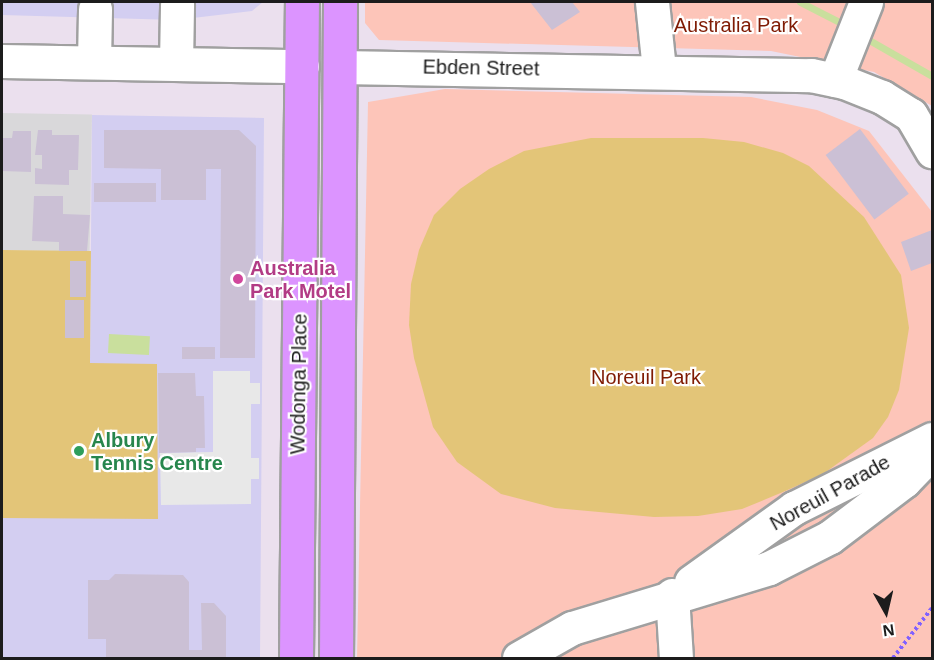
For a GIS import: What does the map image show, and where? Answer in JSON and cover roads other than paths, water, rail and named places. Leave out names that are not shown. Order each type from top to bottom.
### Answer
[{"type":"main road","name":"Wodonga Place","points":[[296,658],[302,2]]},
{"type":"main road","name":"Wodonga Place","points":[[336,658],[340,2]]},
{"type":"main road","name":"Ebden Street","points":[[302,66],[340,67]]},
{"type":"street","points":[[652,2],[659,70]]},
{"type":"street","points":[[835,80],[866,2]]},
{"type":"street","points":[[176,64],[177,4]]},
{"type":"street","points":[[94,62],[95,9]]},
{"type":"street","name":"Ebden Street","points":[[2,61],[302,66]]},
{"type":"street","name":"Ebden Street","points":[[340,67],[776,72],[835,80],[882,97],[910,115],[933,151]]},
{"type":"street","name":"Noreuil Parade","points":[[672,595],[794,508],[933,439]]},
{"type":"street","name":"Noreuil Parade","points":[[519,658],[572,628],[672,595],[769,568],[831,537],[904,481],[933,452]]},
{"type":"street","points":[[672,595],[676,658]]},
{"type":"waterway","points":[[800,2],[845,25]]},
{"type":"waterway","points":[[862,36],[932,76]]},
{"type":"place","name":"Australia Park Motel","points":[[238,279]]},
{"type":"place","name":"Albury Tennis Centre","points":[[79,451]]},
{"type":"park label","name":"Australia Park","points":[[736,25]]},
{"type":"park label","name":"Noreuil Park","points":[[646,377]]}]
